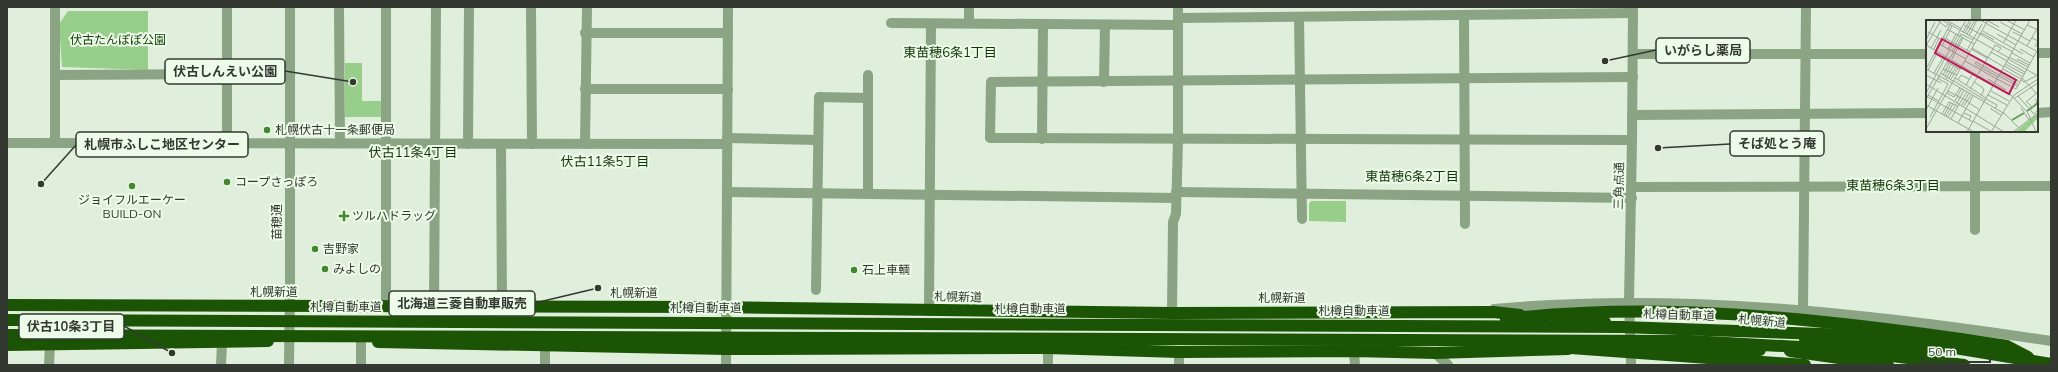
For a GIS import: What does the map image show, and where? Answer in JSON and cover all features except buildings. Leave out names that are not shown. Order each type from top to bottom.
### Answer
[{"type":"highway","name":"札幌新道","points":[[7,305],[502,306],[1172,312],[1493,312],[1977,355],[2028,357],[2051,360]]},
{"type":"highway","points":[[1455,325],[1573,312],[1662,311],[1805,319],[2007,346],[2028,357]]},
{"type":"highway","name":"札樽自動車道","points":[[7,320],[1455,325],[1621,327],[1851,335],[1914,341],[2051,364]]},
{"type":"highway","points":[[7,335],[1690,341],[1836,349],[1964,365]]},
{"type":"highway","points":[[1464,339],[1805,365]]},
{"type":"highway","points":[[7,345],[289,341],[726,349],[1048,348],[1179,352],[1354,351],[1435,353],[1630,347],[1791,351],[1888,365]]},
{"type":"street","points":[[54,143],[56,74],[55,7]]},
{"type":"street","points":[[227,7],[227,143]]},
{"type":"street","name":"苗穂通","points":[[289,365],[290,7]]},
{"type":"street","points":[[339,7],[340,143]]},
{"type":"street","points":[[386,7],[386,306]]},
{"type":"street","points":[[434,307],[436,7]]},
{"type":"street","points":[[468,144],[469,7]]},
{"type":"street","points":[[531,7],[532,144]]},
{"type":"street","points":[[585,144],[585,33],[587,7]]},
{"type":"street","points":[[726,365],[728,7]]},
{"type":"street","points":[[969,7],[969,23]]},
{"type":"street","points":[[1172,312],[1178,140],[1178,7]]},
{"type":"street","points":[[1803,310],[1806,7]]},
{"type":"street","points":[[1976,7],[1976,20]]},
{"type":"street","points":[[890,23],[1105,25],[1299,17],[1464,15],[1633,10]]},
{"type":"street","name":"三角点通","points":[[1631,365],[1629,301],[1632,198],[1633,10]]},
{"type":"street","points":[[1464,15],[1465,224]]},
{"type":"street","points":[[1299,17],[1302,219]]},
{"type":"street","points":[[929,310],[928,196],[931,24]]},
{"type":"street","points":[[1042,138],[1043,24]]},
{"type":"street","points":[[1104,82],[1105,25]]},
{"type":"street","points":[[585,33],[728,33]]},
{"type":"street","points":[[2038,53],[2051,53]]},
{"type":"street","points":[[1633,54],[1926,54]]},
{"type":"street","points":[[56,74],[226,74]]},
{"type":"street","points":[[868,75],[868,194]]},
{"type":"street","points":[[1632,140],[1465,141],[990,138],[991,82],[1178,82],[1633,77]]},
{"type":"street","points":[[585,89],[728,89]]},
{"type":"street","points":[[816,290],[819,97],[867,98]]},
{"type":"street","points":[[2038,112],[2051,112]]},
{"type":"street","points":[[1632,115],[1926,113]]},
{"type":"street","points":[[1975,132],[1975,230]]},
{"type":"street","points":[[7,143],[585,144],[818,140]]},
{"type":"street","points":[[501,144],[502,306]]},
{"type":"street","points":[[1632,187],[2051,186]]},
{"type":"street","points":[[727,192],[928,196],[1301,194],[1632,198]]},
{"type":"street","points":[[1444,313],[1552,303],[1629,301],[1803,310],[1965,328],[2051,341]]},
{"type":"street","points":[[360,342],[361,365]]},
{"type":"street","points":[[221,365],[222,343]]},
{"type":"street","points":[[50,345],[50,365]]},
{"type":"street","points":[[545,346],[545,365]]},
{"type":"street","points":[[1048,348],[1048,365]]},
{"type":"street","points":[[1740,350],[1760,365]]},
{"type":"street","points":[[1354,351],[1355,365]]},
{"type":"street","points":[[1179,352],[1179,365]]},
{"type":"street","points":[[1435,353],[1448,365]]},
{"type":"green space","name":"伏古たんぽぽ公園","points":[[68,11],[148,11],[148,70],[62,67],[59,24]]},
{"type":"green space","points":[[345,63],[362,63],[362,101],[381,101],[381,117],[345,117]]},
{"type":"green space","points":[[1311,201],[1346,201],[1346,222],[1309,221],[1309,204]]},
{"type":"place","name":"いがらし薬局","points":[[1605,61]]},
{"type":"place","name":"伏古しんえい公園","points":[[353,82]]},
{"type":"place","name":"札幌伏古十一条郵便局","points":[[267,130]]},
{"type":"place","name":"そば処とう庵","points":[[1658,148]]},
{"type":"place","name":"コープさっぽろ","points":[[227,182]]},
{"type":"place","name":"札幌市ふしこ地区センター","points":[[41,184]]},
{"type":"place","name":"ジョイフルエーケー BUILD-ON","points":[[132,186]]},
{"type":"place","name":"ツルハドラッグ","points":[[344,216]]},
{"type":"place","name":"吉野家","points":[[315,249]]},
{"type":"place","name":"みよしの","points":[[325,269]]},
{"type":"place","name":"石上車輌","points":[[854,270]]},
{"type":"place","name":"北海道三菱自動車販売","points":[[598,288]]},
{"type":"place","name":"伏古10条3丁目","points":[[172,353]]},
{"type":"district","name":"東苗穂6条1丁目","points":[[950,52]]},
{"type":"district","name":"伏古11条4丁目","points":[[413,152]]},
{"type":"district","name":"伏古11条5丁目","points":[[605,161]]},
{"type":"district","name":"東苗穂6条2丁目","points":[[1412,176]]},
{"type":"district","name":"東苗穂6条3丁目","points":[[1893,185]]}]
